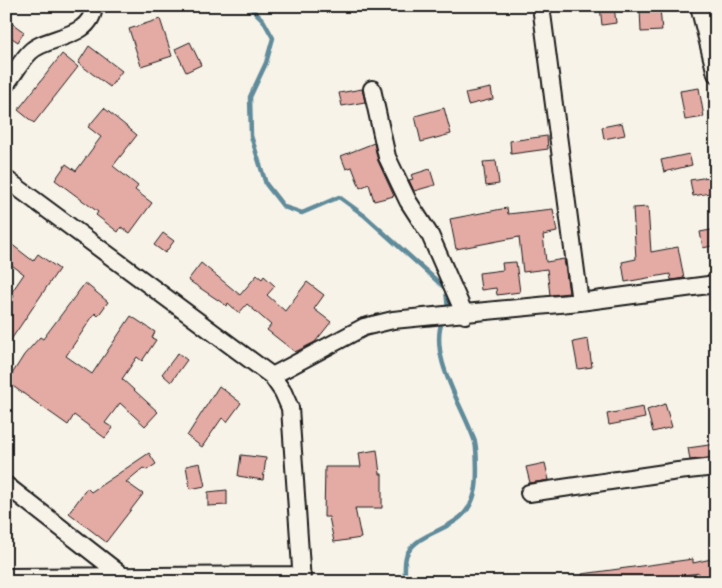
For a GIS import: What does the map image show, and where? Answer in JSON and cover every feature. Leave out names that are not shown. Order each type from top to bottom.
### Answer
[{"type":"street","points":[[6,84],[31,51],[80,30],[89,20],[94,6]]},
{"type":"street","points":[[541,6],[580,302]]},
{"type":"street","points":[[699,6],[716,74]]},
{"type":"street","points":[[372,89],[387,157],[408,201],[430,235],[460,315]]},
{"type":"street","points":[[6,180],[272,376],[284,392],[290,408],[302,578],[6,577]]},
{"type":"street","points":[[272,376],[364,327],[416,317],[460,315],[580,302],[716,284]]},
{"type":"street","points":[[529,493],[716,467]]},
{"type":"street","points":[[6,485],[124,576]]},
{"type":"building","points":[[600,6],[614,6],[616,23],[602,25]]},
{"type":"building","points":[[660,8],[662,31],[641,32],[640,9]]},
{"type":"building","points":[[6,19],[24,32],[18,42],[6,34]]},
{"type":"building","points":[[160,19],[172,56],[141,66],[129,29]]},
{"type":"building","points":[[190,42],[201,65],[186,72],[175,49]]},
{"type":"building","points":[[89,46],[122,71],[110,87],[78,63]]},
{"type":"building","points":[[62,54],[78,67],[34,123],[18,110]]},
{"type":"building","points":[[491,88],[493,99],[468,105],[465,93]]},
{"type":"building","points":[[699,88],[704,117],[685,120],[680,91]]},
{"type":"building","points":[[362,89],[365,102],[342,106],[339,93]]},
{"type":"building","points":[[104,108],[137,135],[113,166],[138,186],[135,190],[152,203],[130,233],[121,227],[118,232],[96,215],[98,212],[55,180],[66,164],[76,171],[101,137],[88,127]]},
{"type":"building","points":[[444,108],[451,134],[421,142],[415,116]]},
{"type":"building","points":[[622,123],[625,135],[604,139],[602,127]]},
{"type":"building","points":[[547,136],[548,149],[511,154],[510,141]]},
{"type":"building","points":[[374,143],[378,161],[394,196],[374,201],[369,184],[360,188],[352,167],[346,169],[341,156]]},
{"type":"building","points":[[689,154],[692,165],[664,172],[661,160]]},
{"type":"building","points":[[496,161],[499,184],[486,186],[483,162]]},
{"type":"building","points":[[430,169],[435,185],[414,191],[409,180],[413,179],[411,175]]},
{"type":"building","points":[[715,176],[716,192],[693,196],[690,180]]},
{"type":"building","points":[[648,207],[651,252],[678,247],[684,278],[671,280],[670,274],[625,282],[622,262],[636,259],[633,208]]},
{"type":"building","points":[[507,208],[508,214],[553,209],[557,232],[543,235],[546,262],[564,259],[569,293],[550,295],[547,269],[523,272],[519,237],[456,249],[450,219]]},
{"type":"building","points":[[716,229],[716,245],[703,248],[700,232]]},
{"type":"building","points":[[163,233],[174,241],[165,253],[154,245]]},
{"type":"building","points":[[6,240],[33,261],[38,254],[59,269],[6,347],[6,308],[14,296],[11,293],[24,274],[6,261]]},
{"type":"building","points":[[516,262],[520,292],[497,295],[496,288],[481,290],[479,273],[503,270],[502,263]]},
{"type":"building","points":[[201,263],[240,295],[257,275],[262,279],[264,276],[275,286],[267,295],[285,311],[307,282],[324,295],[314,309],[331,322],[315,342],[295,352],[267,330],[271,325],[247,304],[239,313],[228,303],[227,306],[188,280]]},
{"type":"building","points":[[85,283],[108,302],[98,316],[95,313],[66,356],[92,374],[131,316],[155,332],[152,338],[156,340],[142,361],[137,357],[122,379],[158,412],[145,426],[120,403],[105,423],[113,428],[105,438],[74,415],[68,425],[7,382],[24,355],[40,337],[43,339]]},
{"type":"building","points":[[588,339],[592,367],[578,369],[573,342]]},
{"type":"building","points":[[178,353],[187,360],[171,382],[162,374]]},
{"type":"building","points":[[219,386],[241,403],[227,422],[222,418],[202,447],[187,436]]},
{"type":"building","points":[[665,404],[672,427],[653,432],[647,410]]},
{"type":"building","points":[[643,407],[645,418],[609,425],[607,414]]},
{"type":"building","points":[[716,444],[716,457],[690,460],[688,448]]},
{"type":"building","points":[[377,450],[380,474],[382,474],[382,508],[355,508],[361,538],[334,542],[329,517],[324,517],[325,467],[361,467],[359,453]]},
{"type":"building","points":[[149,453],[156,464],[147,470],[143,468],[126,482],[143,494],[106,542],[69,513],[87,488],[91,492]]},
{"type":"building","points":[[241,455],[266,458],[263,480],[238,476]]},
{"type":"building","points":[[200,463],[205,486],[190,489],[186,466]]},
{"type":"building","points":[[545,463],[549,480],[530,483],[526,467]]},
{"type":"building","points":[[227,490],[227,505],[208,506],[208,492]]},
{"type":"building","points":[[716,558],[716,582],[701,582],[699,573],[633,582],[583,582],[582,574],[693,559],[693,563]]},
{"type":"waterway","points":[[249,6],[263,20],[273,38],[266,63],[250,97],[251,136],[266,184],[284,207],[302,213],[339,197],[365,216],[446,289],[448,310]]},
{"type":"waterway","points":[[409,582],[405,577],[407,554],[423,538],[463,515],[470,505],[476,488],[475,442],[443,365],[439,333],[443,319]]}]
